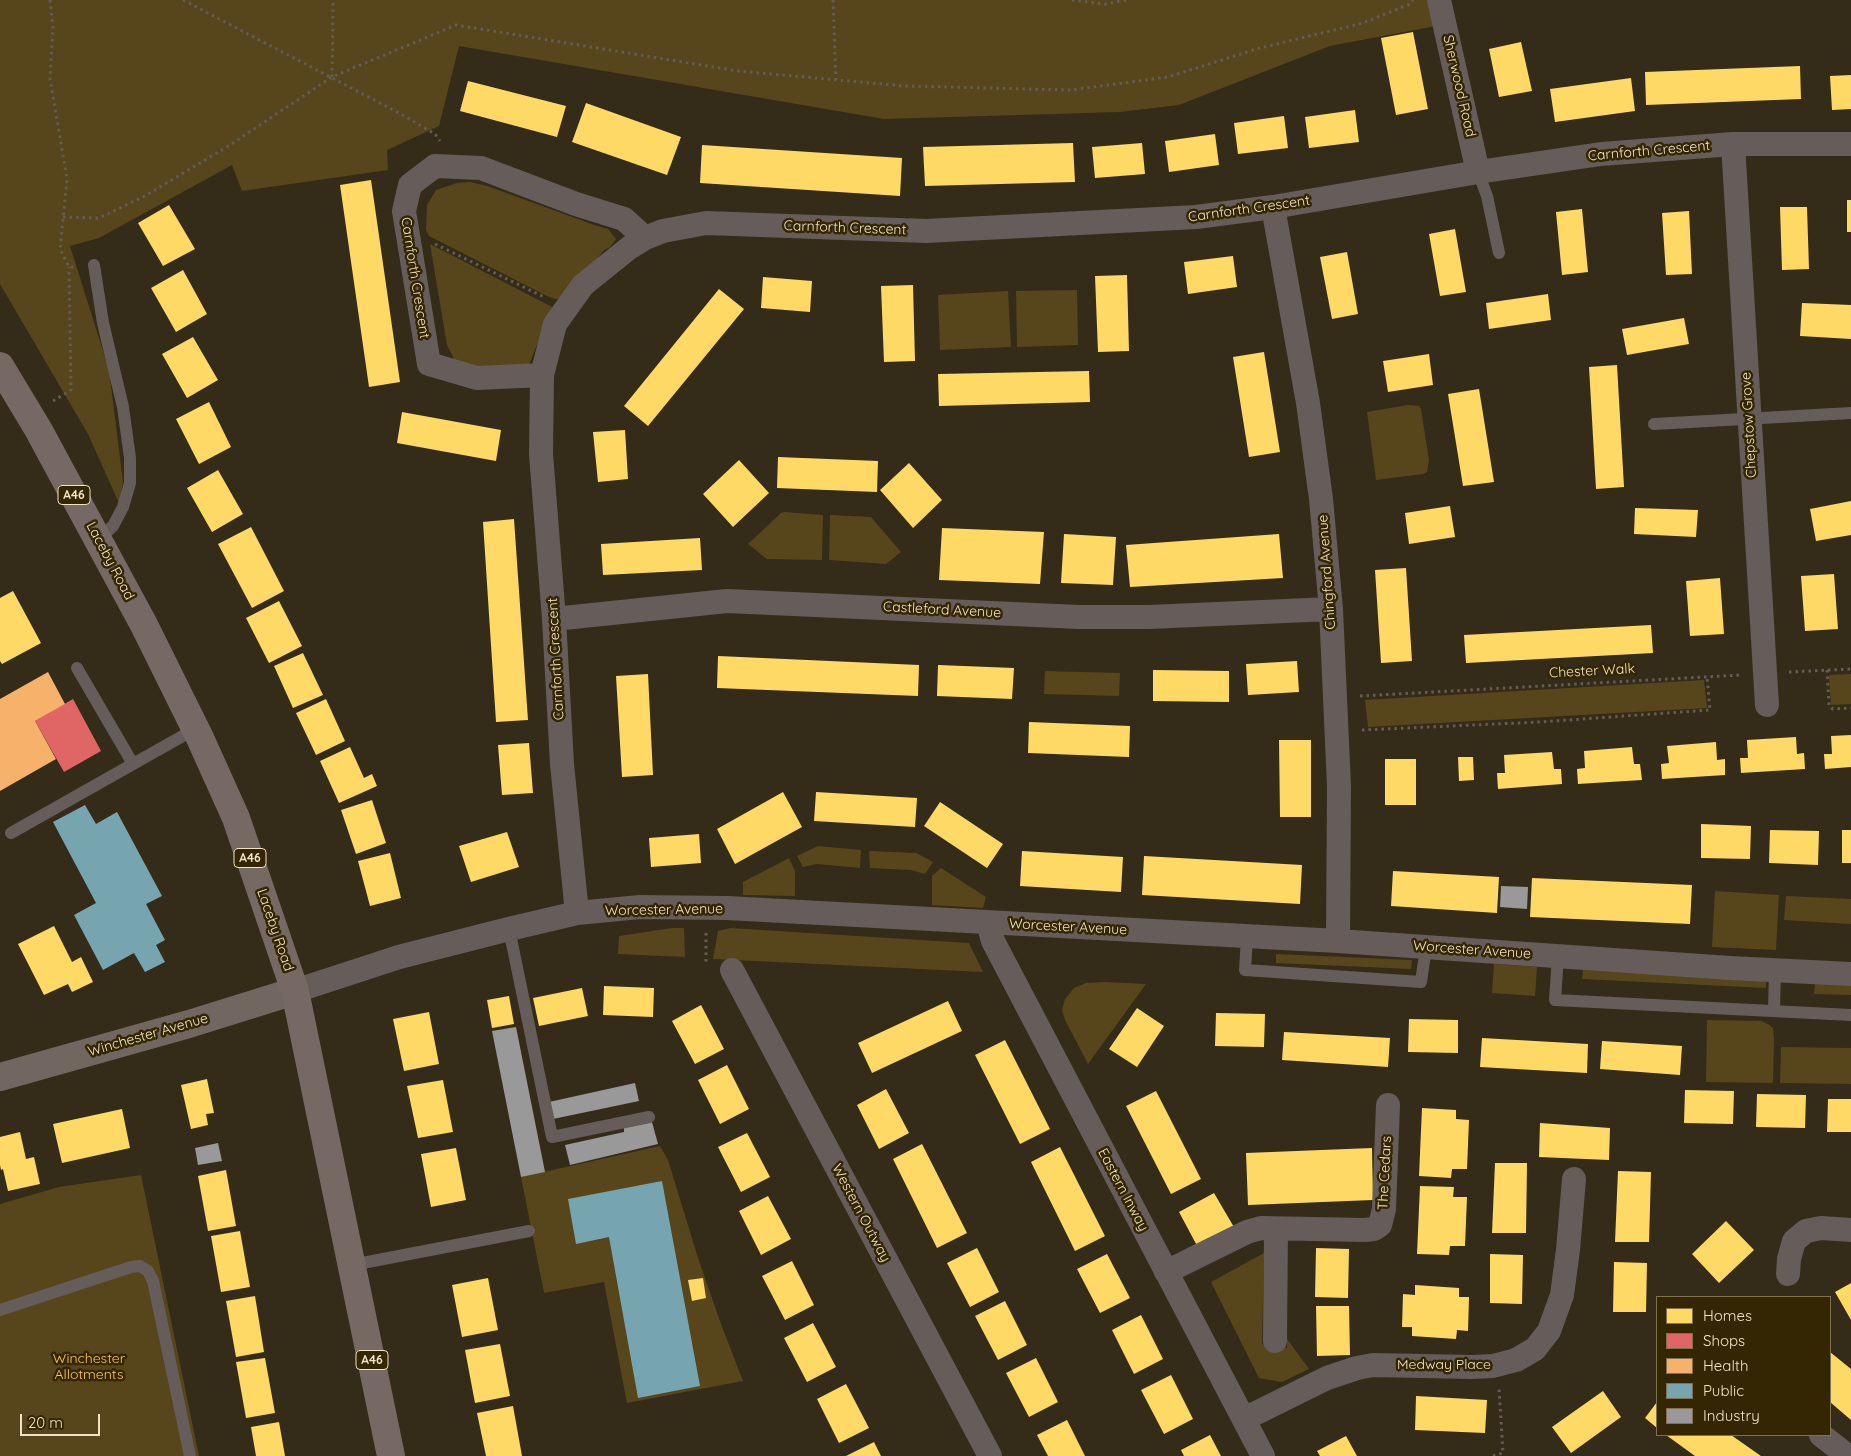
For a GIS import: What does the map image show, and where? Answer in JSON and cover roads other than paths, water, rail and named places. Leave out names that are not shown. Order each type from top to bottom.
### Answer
[{"type":"highway","name":"Laceby Road","points":[[0,366],[30,415],[144,625],[236,818],[295,991],[391,1456]]},
{"type":"street","name":"Sherwood Road","points":[[1439,0],[1478,172]]},
{"type":"street","name":"Carnforth Crescent","points":[[577,913],[562,764],[554,619],[541,454],[542,375],[555,324],[583,285],[629,248],[645,238],[663,231],[706,223],[926,231],[1196,217],[1273,207],[1478,172],[1600,154],[1734,144],[1851,144]]},
{"type":"street","name":"Chepstow Grove","points":[[1734,144],[1766,705]]},
{"type":"street","name":"Carnforth Crescent","points":[[542,375],[477,378],[429,364],[404,211],[410,185],[435,166],[481,168],[576,204],[624,218],[645,238]]},
{"type":"street","name":"Chingford Avenue","points":[[1273,207],[1308,403],[1321,499],[1331,609],[1339,786],[1338,941]]},
{"type":"street","name":"Castleford Avenue","points":[[554,619],[727,601],[1079,617],[1149,617],[1331,609]]},
{"type":"street","name":"Worcester Avenue","points":[[295,991],[399,957],[509,929],[577,913],[640,908],[706,908],[1338,941],[1851,974]]},
{"type":"street","name":"Eastern Inway","points":[[988,922],[993,941],[1263,1456]]},
{"type":"street","name":"Western Outway","points":[[732,970],[990,1456]]},
{"type":"street","name":"Winchester Avenue","points":[[0,1077],[189,1024],[295,991]]},
{"type":"street","name":"The Cedars","points":[[1166,1272],[1247,1232],[1262,1228],[1365,1230],[1374,1229],[1380,1225],[1384,1209],[1388,1105]]},
{"type":"street","name":"Medway Place","points":[[1244,1419],[1326,1378],[1365,1366],[1493,1366],[1516,1360],[1535,1349],[1549,1332],[1562,1295],[1574,1179]]},
{"type":"street","points":[[1788,1274],[1794,1241],[1806,1231],[1821,1228],[1851,1230]]},
{"type":"street","points":[[1275,1341],[1276,1229]]},
{"type":"street","points":[[1822,1436],[1848,1456]]},
{"type":"lane","points":[[1478,172],[1487,196],[1499,253]]},
{"type":"lane","points":[[94,265],[103,323],[123,406],[130,458],[130,483],[123,507],[113,526],[98,540]]},
{"type":"lane","points":[[1654,424],[1851,413]]},
{"type":"lane","points":[[77,668],[133,764]]},
{"type":"lane","points":[[11,833],[195,729]]},
{"type":"lane","points":[[509,929],[552,1137],[649,1117]]},
{"type":"lane","points":[[1246,937],[1244,970],[1422,982],[1426,947]]},
{"type":"lane","points":[[1558,956],[1555,1000],[1851,1015]]},
{"type":"lane","points":[[1774,1011],[1775,970]]},
{"type":"lane","points":[[352,1265],[529,1231]]},
{"type":"lane","points":[[0,1310],[131,1267],[140,1266],[148,1271],[153,1281],[190,1456]]},
{"type":"park label","name":"Winchester Allotments","points":[[89,1368]]}]
